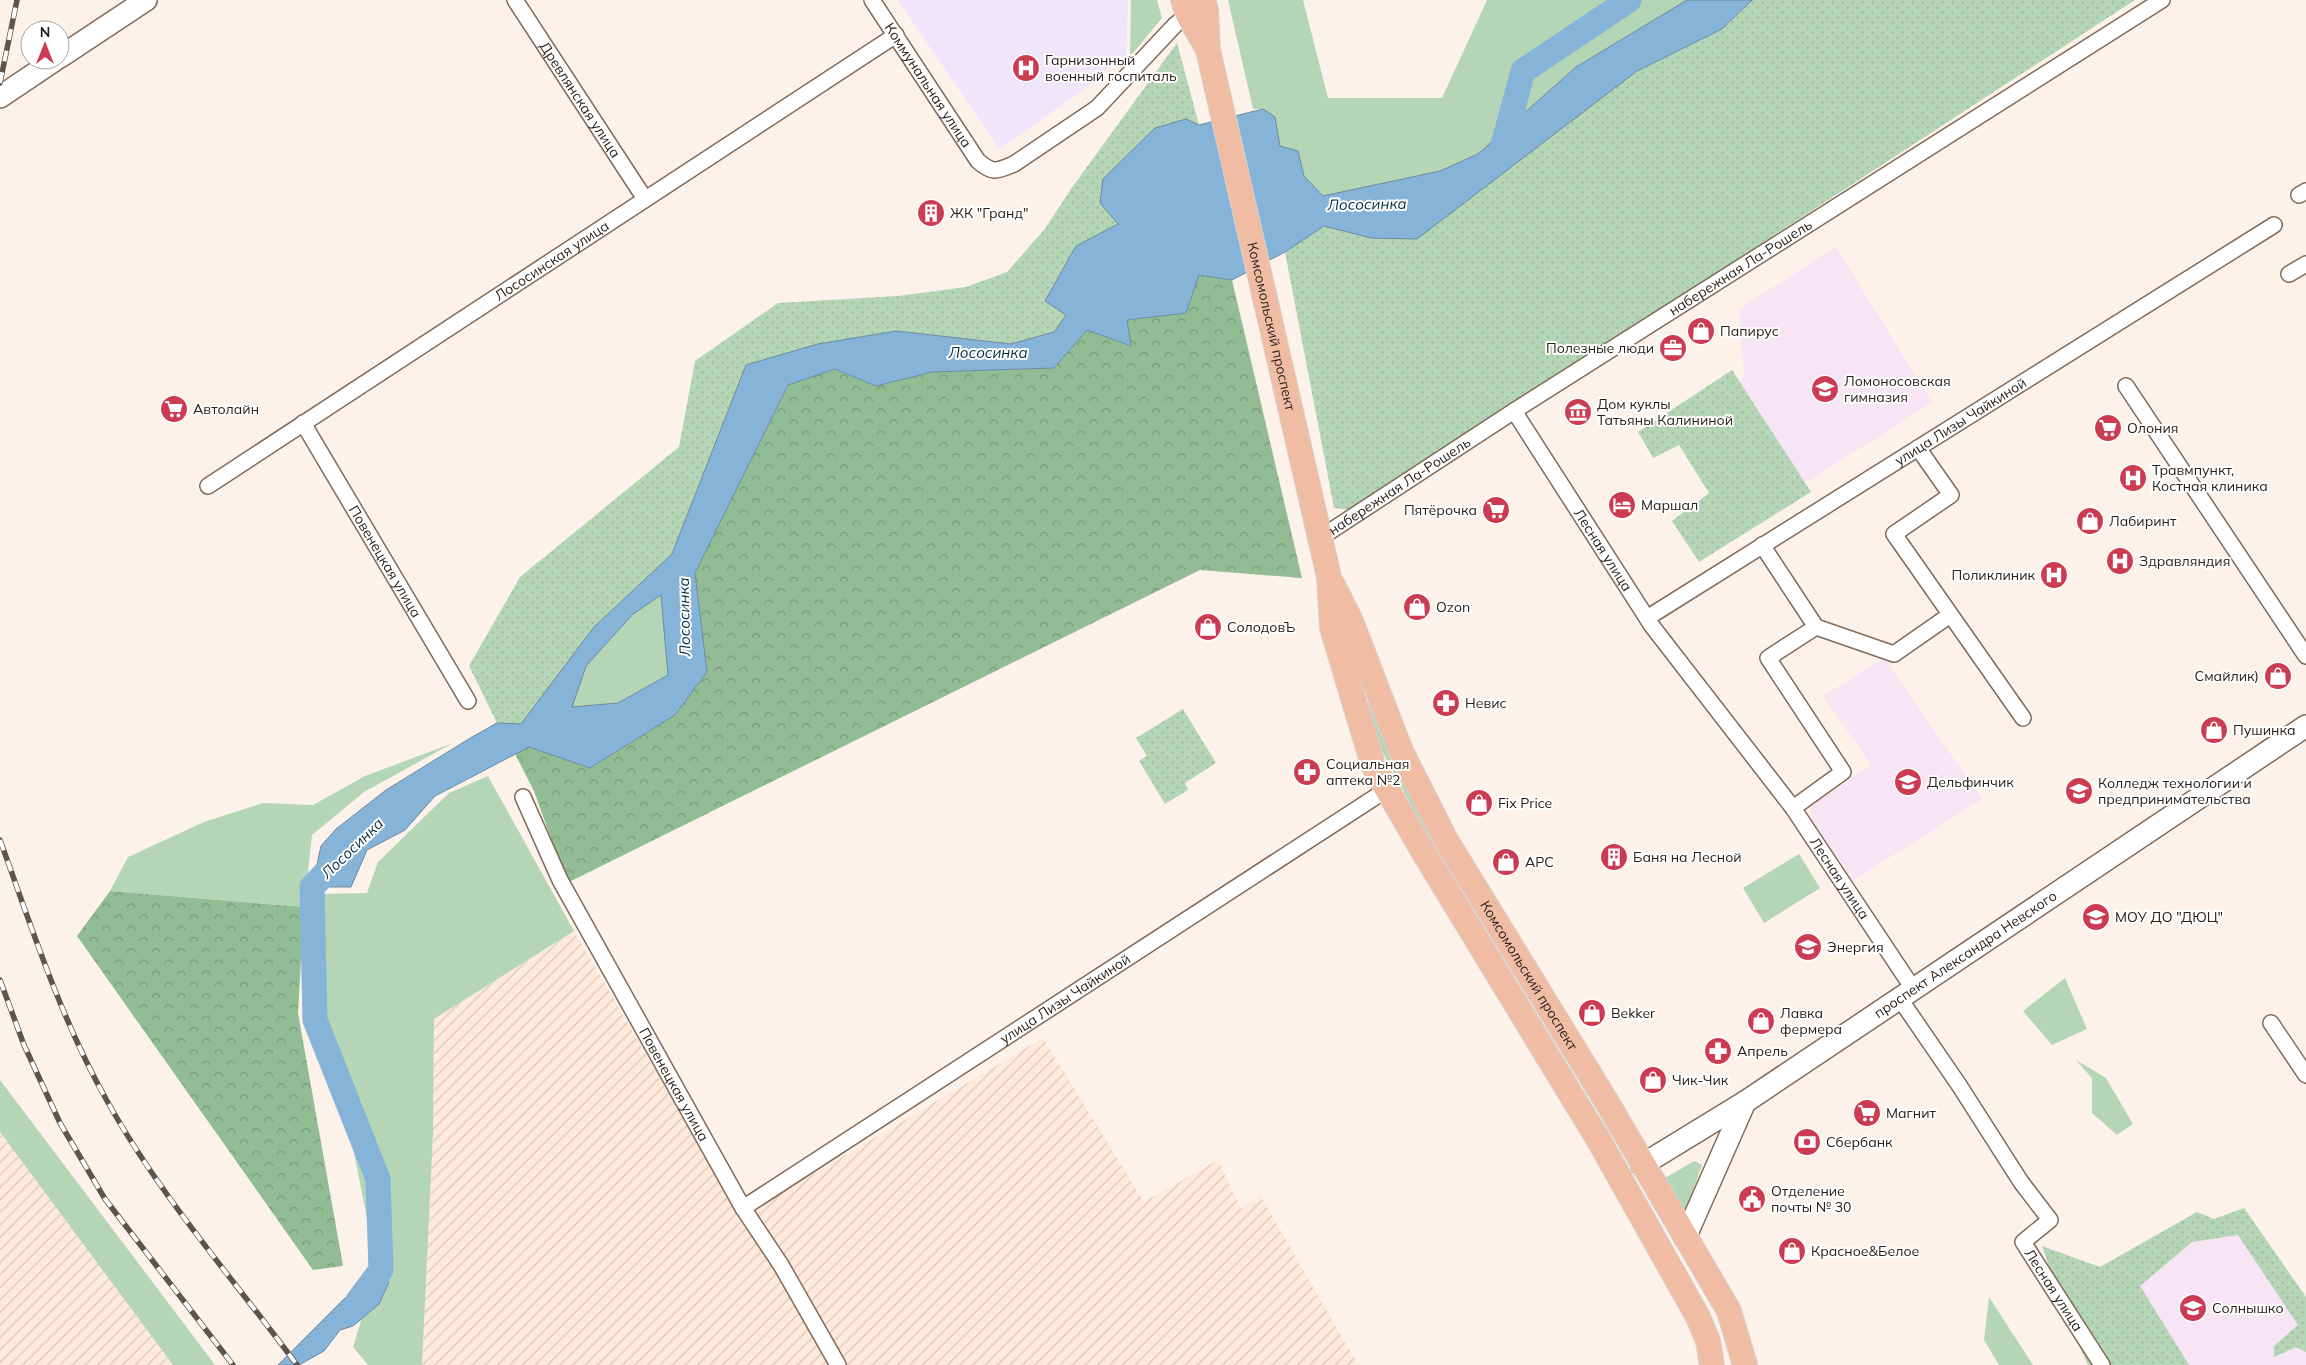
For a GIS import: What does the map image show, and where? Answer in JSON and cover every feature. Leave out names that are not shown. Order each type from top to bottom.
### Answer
[{"type":"main road","points":[[70,50],[146,0]]},
{"type":"main road","name":"Комсомольский проспект","points":[[1200,5],[1208,50],[1329,576],[1332,628],[1373,765],[1386,790],[1621,1177],[1698,1317],[1708,1341],[1712,1365]]},
{"type":"main road","points":[[0,96],[40,70]]},
{"type":"main road","name":"Комсомольский проспект","points":[[1329,576],[1351,621],[1401,751],[1446,840],[1608,1104],[1729,1311],[1745,1365]]},
{"type":"main road","name":"проспект Александра Невского","points":[[1621,1177],[1745,1102],[2306,726]]},
{"type":"main road","points":[[1685,1238],[1745,1102]]},
{"type":"street","name":"Древлянская улица","points":[[515,0],[645,199]]},
{"type":"street","name":"Коммунальная улица","points":[[872,0],[978,161],[988,170],[999,170],[1014,164],[1097,108],[1200,5]]},
{"type":"street","name":"набережная Ла-Рошель","points":[[1320,538],[1514,411],[1727,278],[2162,0]]},
{"type":"street","name":"Лососинская улица","points":[[208,486],[896,35]]},
{"type":"street","name":"улица Лизы Чайкиной","points":[[1647,618],[2274,225]]},
{"type":"street","points":[[2289,274],[2306,264]]},
{"type":"street","points":[[2126,386],[2306,656]]},
{"type":"street","name":"Лесная улица","points":[[1514,411],[1647,618],[1792,808],[1907,994],[1959,1085],[2021,1182],[2050,1220],[2024,1242],[2102,1365]]},
{"type":"street","name":"Повенецкая улица","points":[[302,424],[468,701]]},
{"type":"street","points":[[1918,448],[1951,494],[1894,534],[2022,718]]},
{"type":"street","points":[[1762,546],[1816,628],[1894,654],[1950,615]]},
{"type":"street","points":[[1792,808],[1843,772],[1768,658],[1816,628]]},
{"type":"street","points":[[1352,699],[1377,688]]},
{"type":"street","name":"улица Лизы Чайкиной","points":[[743,1208],[1386,790]]},
{"type":"street","name":"Повенецкая улица","points":[[523,797],[552,864],[743,1208],[781,1266],[838,1365]]},
{"type":"street","points":[[2271,1023],[2306,1075]]},
{"type":"shaded area","name":"Гарнизонный военный госпиталь","points":[[898,0],[1128,0],[1126,56],[1091,81],[1088,87],[999,149]]},
{"type":"shaded area","name":"Ломоносовская гимназия","points":[[1836,247],[1932,402],[1829,468],[1736,523],[1670,425],[1744,377],[1739,309]]},
{"type":"shaded area","name":"Дельфинчик","points":[[1884,658],[1982,799],[1854,880],[1812,821],[1810,807],[1871,765],[1823,696]]},
{"type":"shaded area","points":[[574,931],[741,1217],[1043,1038],[1144,1202],[1218,1160],[1241,1209],[1260,1195],[1358,1365],[422,1365],[433,1133],[434,1019]]},
{"type":"shaded area","points":[[0,1132],[173,1365],[0,1365]]},
{"type":"shaded area","points":[[2240,1214],[2306,1320],[2306,1365],[2167,1365],[2114,1281]]},
{"type":"green space","points":[[1131,0],[1157,0],[1162,18],[1130,57]]},
{"type":"green space","points":[[1228,0],[1303,0],[1328,98],[1442,98],[1487,0],[1687,0],[1576,67],[1478,154],[1440,171],[1323,196],[1304,176],[1298,151],[1280,146],[1274,117],[1263,109],[1253,109]]},
{"type":"green space","points":[[1752,0],[2135,0],[1353,510],[1334,508],[1285,252],[1324,226],[1371,238],[1637,71],[1722,29]]},
{"type":"green space","points":[[1177,43],[1199,125],[1118,224],[1076,247],[1045,301],[1067,315],[1054,332],[1011,344],[896,331],[746,365],[672,554],[594,627],[521,724],[497,723],[469,666],[520,577],[679,447],[695,361],[778,303],[898,296],[966,287],[1007,272],[1044,230],[1071,189]]},
{"type":"green space","points":[[1199,275],[1232,280],[1302,578],[1200,570],[567,883],[534,791],[515,754],[529,747],[590,768],[675,715],[707,672],[695,573],[788,385],[835,369],[876,386],[932,372],[1054,368],[1087,330],[1130,346],[1127,320],[1186,313]]},
{"type":"green space","points":[[1732,370],[1811,492],[1699,562],[1672,521],[1709,493],[1679,445],[1653,458],[1638,432]]},
{"type":"green space","points":[[661,594],[668,675],[618,703],[571,707],[586,666],[633,614]]},
{"type":"green space","points":[[1369,703],[1388,751],[1441,855],[1440,858],[1383,753],[1365,705]]},
{"type":"green space","points":[[1183,709],[1216,763],[1185,783],[1188,790],[1165,804],[1139,761],[1147,756],[1136,738]]},
{"type":"green space","points":[[453,743],[364,792],[312,835],[304,907],[110,891],[128,857],[204,822],[263,803],[313,805],[365,776]]},
{"type":"green space","points":[[488,776],[574,931],[434,1019],[433,1133],[422,1365],[368,1365],[353,1347],[377,1268],[327,1018],[322,894],[367,893],[378,862],[449,793]]},
{"type":"green space","points":[[1799,854],[1820,888],[1764,923],[1743,888]]},
{"type":"green space","points":[[110,891],[304,907],[298,1013],[343,1266],[313,1270],[77,936]]},
{"type":"green space","points":[[2065,978],[2087,1029],[2052,1045],[2023,1011]]},
{"type":"green space","points":[[2076,1060],[2106,1078],[2133,1124],[2117,1135],[2092,1113],[2092,1078]]},
{"type":"green space","points":[[0,1080],[215,1365],[173,1365],[0,1132]]},
{"type":"green space","points":[[1694,1161],[1702,1165],[1685,1213],[1660,1181]]},
{"type":"green space","points":[[2244,1208],[2306,1297],[2306,1352],[2296,1347],[2274,1357],[2274,1346],[2298,1325],[2238,1235],[2192,1242],[2140,1286],[2189,1365],[2088,1365],[2070,1326],[2042,1246],[2100,1267],[2197,1212],[2214,1219]]},
{"type":"green space","points":[[1989,1297],[2033,1365],[1999,1365],[1984,1340]]},
{"type":"water","points":[[1687,0],[1752,0],[1722,29],[1637,71],[1417,239],[1371,238],[1324,226],[1285,252],[1232,280],[1199,275],[1186,313],[1127,320],[1131,346],[1087,330],[1054,368],[932,372],[876,386],[835,369],[788,385],[695,573],[707,672],[675,715],[590,768],[529,747],[435,796],[405,830],[367,850],[351,887],[312,887],[321,846],[336,829],[386,790],[472,737],[497,723],[521,724],[594,627],[672,554],[746,365],[818,344],[896,331],[1011,344],[1054,332],[1066,315],[1045,301],[1076,246],[1118,224],[1100,203],[1103,179],[1155,128],[1186,119],[1199,125],[1263,109],[1275,117],[1280,146],[1298,151],[1304,176],[1323,196],[1440,171],[1478,154],[1576,67]],"holes":[[[661,595],[668,675],[618,703],[572,707],[586,666],[633,614]]]},
{"type":"water","points":[[370,1270],[389,1282],[379,1304],[353,1326],[340,1330],[324,1351],[299,1365],[278,1365],[355,1288]]},
{"type":"waterway","name":"Лососинка","points":[[1500,156],[1523,71],[1629,0]]},
{"type":"waterway","name":"Лососинка","points":[[336,862],[312,887],[315,1020],[378,1179],[381,1270],[357,1302]]},
{"type":"railway","points":[[0,83],[17,0]]},
{"type":"railway","points":[[0,840],[35,939],[61,1004],[106,1099],[149,1169],[297,1365]]},
{"type":"railway","points":[[0,980],[24,1045],[60,1123],[105,1199],[233,1365]]},
{"type":"place","name":"Гарнизонный военный госпиталь","points":[[1026,68]]},
{"type":"place","name":"ЖК \"Гранд\"","points":[[931,213]]},
{"type":"place","name":"Папирус","points":[[1701,331]]},
{"type":"place","name":"Полезные люди","points":[[1673,348]]},
{"type":"place","name":"Ломоносовская гимназия","points":[[1825,389]]},
{"type":"place","name":"Автолайн","points":[[174,409]]},
{"type":"place","name":"Дом куклы Татьяны Калининой","points":[[1578,412]]},
{"type":"place","name":"Олония","points":[[2108,428]]},
{"type":"place","name":"Травмпункт, Костная клиника","points":[[2133,478]]},
{"type":"place","name":"Маршал","points":[[1622,505]]},
{"type":"place","name":"Пятёрочка","points":[[1496,510]]},
{"type":"place","name":"Лабиринт","points":[[2090,521]]},
{"type":"place","name":"Здравляндия","points":[[2120,561]]},
{"type":"place","name":"Поликлиник","points":[[2054,575]]},
{"type":"place","name":"Ozon","points":[[1417,607]]},
{"type":"place","name":"СолодовЪ","points":[[1208,627]]},
{"type":"place","name":"Смайлик)","points":[[2278,676]]},
{"type":"place","name":"Невис","points":[[1446,703]]},
{"type":"place","name":"Пушинка","points":[[2214,730]]},
{"type":"place","name":"Социальная аптека №2","points":[[1307,772]]},
{"type":"place","name":"Дельфинчик","points":[[1908,782]]},
{"type":"place","name":"Колледж технологии и предпринимательства","points":[[2079,791]]},
{"type":"place","name":"Fix Price","points":[[1479,803]]},
{"type":"place","name":"Баня на Лесной","points":[[1614,857]]},
{"type":"place","name":"АРС","points":[[1506,862]]},
{"type":"place","name":"МОУ ДО \"ДЮЦ\"","points":[[2096,917]]},
{"type":"place","name":"Энергия","points":[[1808,947]]},
{"type":"place","name":"Bekker","points":[[1592,1013]]},
{"type":"place","name":"Лавка фермера","points":[[1761,1021]]},
{"type":"place","name":"Апрель","points":[[1718,1051]]},
{"type":"place","name":"Чик-Чик","points":[[1653,1080]]},
{"type":"place","name":"Магнит","points":[[1867,1113]]},
{"type":"place","name":"Сбербанк","points":[[1807,1142]]},
{"type":"place","name":"Отделение почты № 30","points":[[1752,1199]]},
{"type":"place","name":"Красное&Белое","points":[[1792,1251]]},
{"type":"place","name":"Солнышко","points":[[2193,1308]]}]
